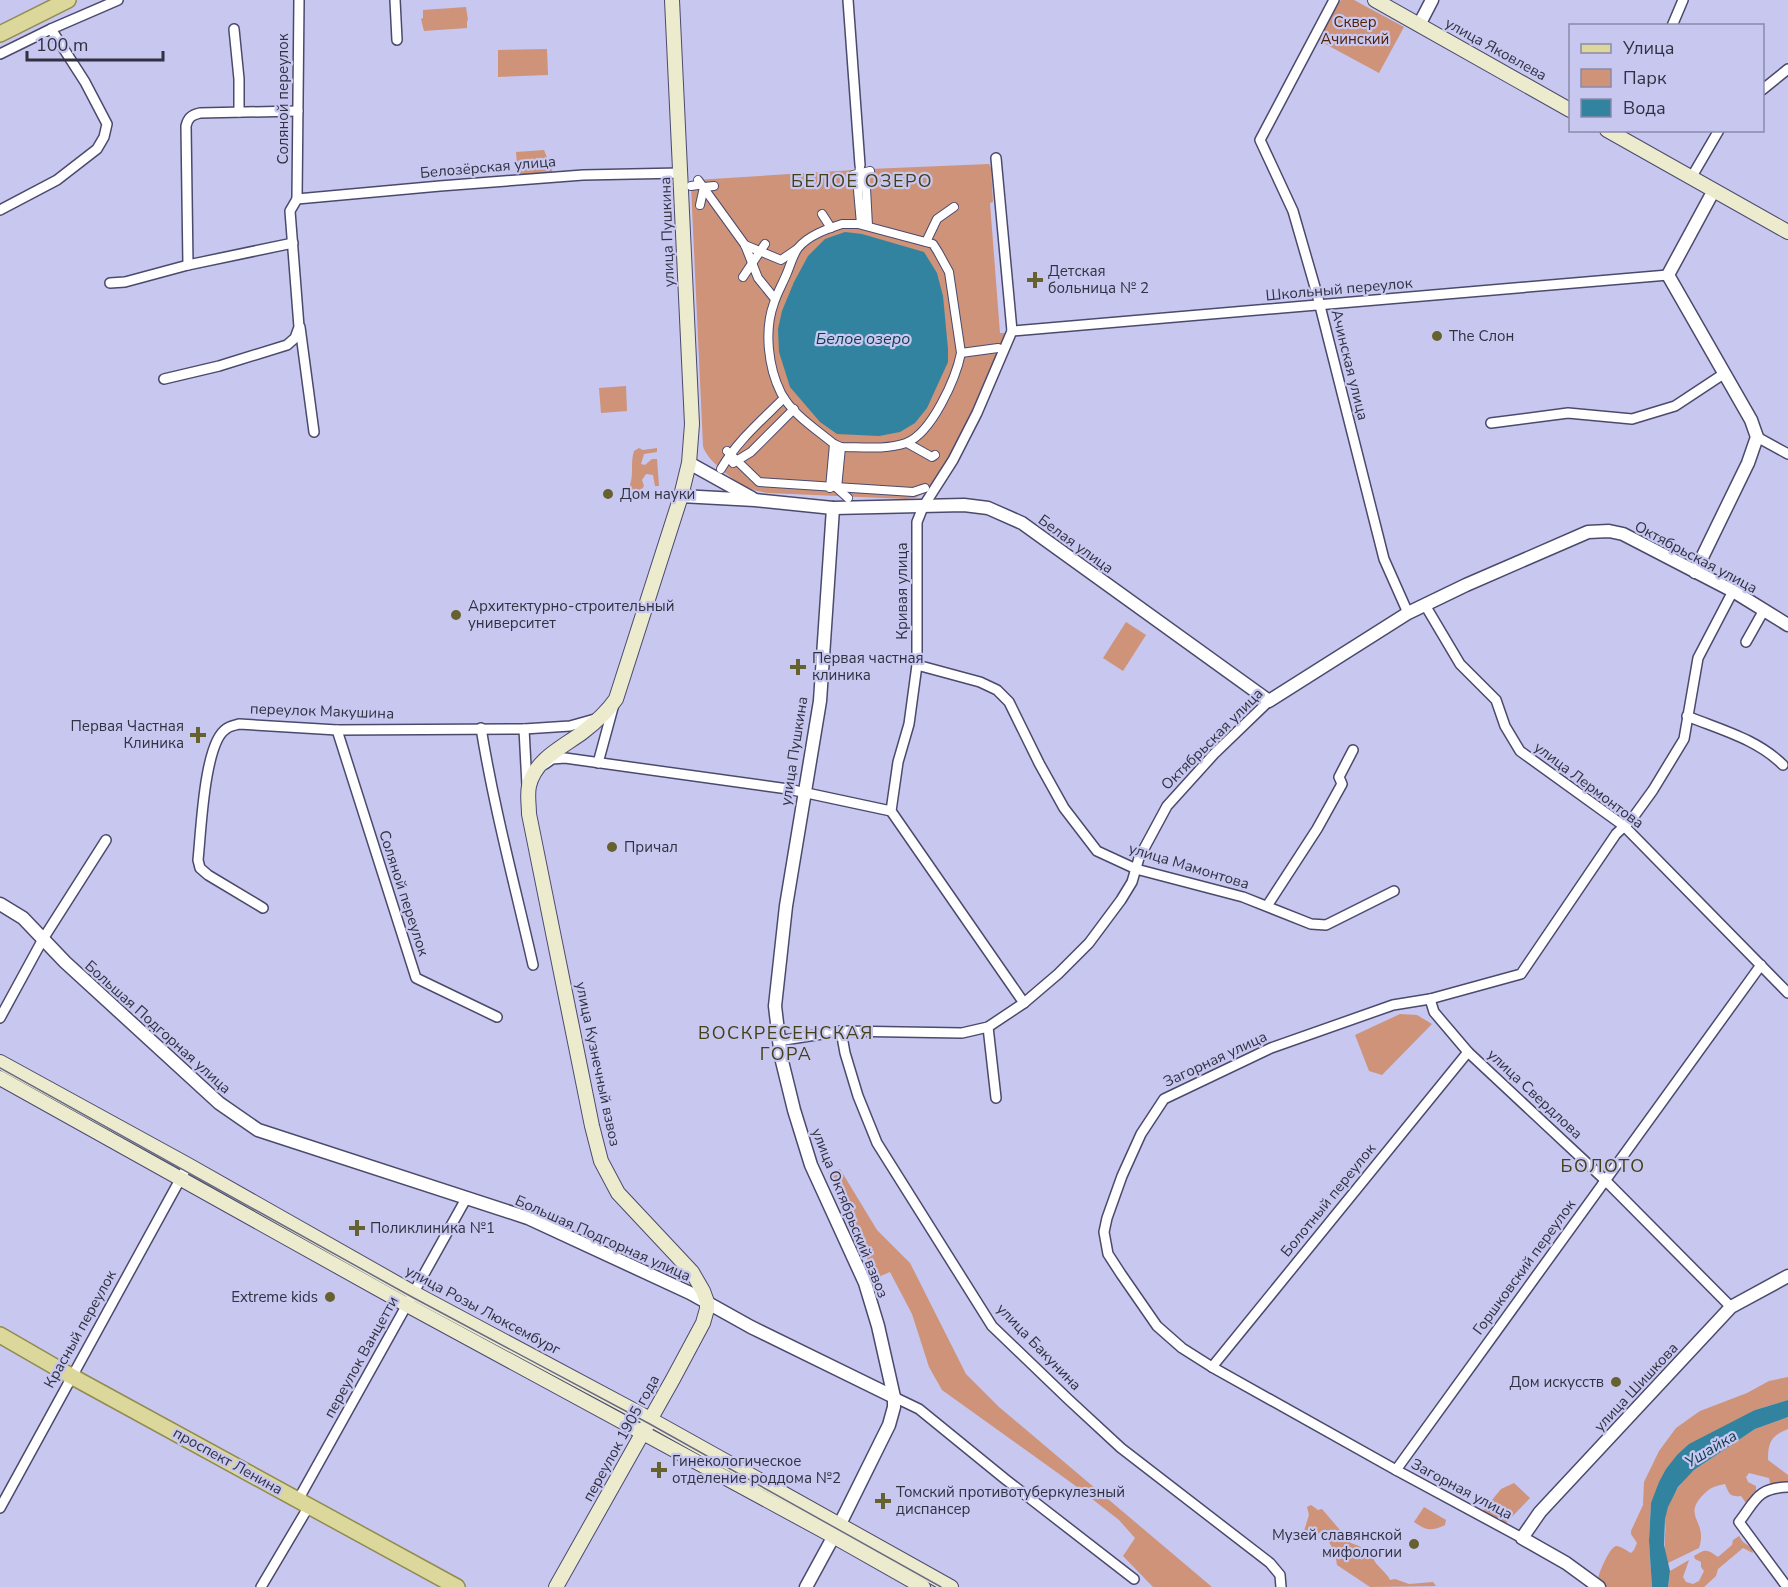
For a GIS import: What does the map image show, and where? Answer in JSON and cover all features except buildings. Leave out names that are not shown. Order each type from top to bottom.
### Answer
[{"type":"main road","points":[[0,34],[68,0]]},
{"type":"main road","name":"улица Пушкина","points":[[616,699],[681,496],[689,463],[692,424],[672,0]]},
{"type":"main road","name":"улица Яковлева","points":[[1375,0],[1569,109]]},
{"type":"main road","points":[[1615,132],[1788,232]]},
{"type":"main road","points":[[528,799],[529,786],[542,762],[602,716],[616,699]]},
{"type":"main road","name":"улица Кузнечный взвоз","points":[[528,799],[529,814],[592,1126],[602,1161],[618,1193],[692,1272],[707,1302]]},
{"type":"main road","name":"улица Розы Люксембург","points":[[0,1062],[188,1165],[411,1299],[643,1432],[951,1587]]},
{"type":"main road","name":"улица Розы Люксембург","points":[[0,1078],[181,1178],[411,1299],[650,1419],[837,1530],[923,1587]]},
{"type":"main road","name":"переулок 1905 года","points":[[556,1587],[703,1323],[707,1302]]},
{"type":"main road","name":"проспект Ленина","points":[[0,1335],[457,1587]]},
{"type":"street","points":[[0,54],[118,0]]},
{"type":"street","name":"Соляной переулок","points":[[299,0],[297,199],[290,211],[300,327],[314,432]]},
{"type":"street","points":[[395,0],[397,40]]},
{"type":"street","points":[[848,0],[858,171],[868,208],[865,222]]},
{"type":"street","name":"Ачинская улица","points":[[1334,0],[1260,140],[1293,211],[1320,306],[1384,559],[1408,613]]},
{"type":"street","points":[[1419,25],[1432,0]]},
{"type":"street","points":[[1673,24],[1683,0]]},
{"type":"street","points":[[0,210],[57,180],[97,149],[106,130],[107,124],[85,82],[51,29]]},
{"type":"street","points":[[234,29],[239,79],[239,112]]},
{"type":"street","points":[[1764,88],[1788,69]]},
{"type":"street","points":[[188,265],[186,126],[188,120],[191,116],[200,113],[298,111]]},
{"type":"street","points":[[1691,178],[1718,132]]},
{"type":"street","name":"Кривая улица","points":[[891,810],[898,762],[909,724],[917,665],[917,522],[923,507],[953,460],[977,413],[1012,331],[996,158]]},
{"type":"street","points":[[858,171],[870,171]]},
{"type":"street","name":"Белозёрская улица","points":[[297,199],[623,173],[681,173]]},
{"type":"street","points":[[714,186],[698,186],[712,200],[745,245],[758,278],[775,300]]},
{"type":"street","points":[[862,188],[865,222]]},
{"type":"street","points":[[1695,572],[1748,463],[1756,437],[1751,420],[1668,275],[1714,190]]},
{"type":"street","points":[[926,242],[934,218],[954,207]]},
{"type":"street","points":[[822,214],[831,228]]},
{"type":"street","points":[[745,245],[781,260],[818,232],[842,224],[865,222],[933,244],[951,277],[961,353],[959,365],[936,414],[923,431],[907,442],[879,447],[837,446],[784,398],[775,376],[770,354],[768,317],[798,248]]},
{"type":"street","points":[[111,283],[125,282],[188,265],[293,243]]},
{"type":"street","points":[[743,277],[765,244]]},
{"type":"street","name":"Школьный переулок","points":[[1012,331],[1668,275]]},
{"type":"street","points":[[164,379],[219,366],[287,345],[295,338],[300,327]]},
{"type":"street","points":[[961,353],[998,348]]},
{"type":"street","points":[[1491,423],[1568,413],[1632,419],[1675,406],[1725,373]]},
{"type":"street","points":[[784,398],[728,453],[721,469],[750,454],[794,409]]},
{"type":"street","points":[[768,413],[778,426]]},
{"type":"street","points":[[1756,437],[1788,454]]},
{"type":"street","points":[[739,441],[750,454]]},
{"type":"street","points":[[907,442],[932,457],[935,455]]},
{"type":"street","points":[[834,488],[837,446]]},
{"type":"street","points":[[728,453],[759,482],[913,492],[924,488]]},
{"type":"street","points":[[689,463],[755,500]]},
{"type":"street","points":[[834,488],[848,498]]},
{"type":"street","points":[[681,496],[755,500],[833,508]]},
{"type":"street","name":"Белая улица","points":[[833,508],[964,505],[988,508],[1004,514],[1022,523],[1269,701]]},
{"type":"street","name":"улица Пушкина","points":[[778,1041],[775,1006],[786,906],[820,701],[833,508]]},
{"type":"street","name":"Октябрьская улица","points":[[778,1041],[841,1031],[962,1033],[988,1027],[1024,1003],[1089,943],[1132,882],[1139,858],[1167,806],[1214,754],[1269,701],[1408,613],[1588,532],[1609,531],[1623,534],[1733,591],[1788,625]]},
{"type":"street","name":"Загорная улица","points":[[1599,1587],[1566,1563],[1212,1367],[1182,1348],[1157,1326],[1120,1274],[1108,1254],[1104,1233],[1122,1176],[1141,1134],[1164,1099],[1271,1048],[1392,1005],[1430,999],[1521,975],[1616,834],[1632,819],[1653,790],[1684,739],[1698,658],[1733,591]]},
{"type":"street","name":"улица Лермонтова","points":[[1425,605],[1460,664],[1496,700],[1505,726],[1520,751],[1624,826],[1788,993]]},
{"type":"street","points":[[1746,642],[1764,610]]},
{"type":"street","name":"улица Мамонтова","points":[[917,665],[980,682],[997,690],[1009,702],[1064,808],[1097,851],[1136,869],[1243,897],[1311,924],[1326,925],[1394,891]]},
{"type":"street","points":[[598,763],[616,699]]},
{"type":"street","name":"переулок Макушина","points":[[263,908],[208,875],[200,868],[198,860],[206,782],[213,747],[225,729],[239,724],[337,730],[524,729],[570,726],[602,716]]},
{"type":"street","points":[[1687,716],[1758,744],[1783,765]]},
{"type":"street","points":[[481,728],[506,852],[533,964]]},
{"type":"street","points":[[524,729],[528,799]]},
{"type":"street","name":"Соляной переулок","points":[[337,730],[416,978],[497,1017]]},
{"type":"street","points":[[1267,906],[1342,784],[1339,777],[1353,750]]},
{"type":"street","points":[[535,772],[552,759],[566,758],[788,789],[891,810],[1024,1003]]},
{"type":"street","points":[[0,1018],[43,939],[106,840]]},
{"type":"street","name":"Большая Подгорная улица","points":[[0,904],[23,918],[65,962],[219,1103],[258,1130],[528,1218],[690,1293],[751,1327],[919,1409],[1134,1579]]},
{"type":"street","name":"Горшковский переулок","points":[[1396,1470],[1761,965]]},
{"type":"street","name":"улица Свердлова","points":[[1430,999],[1434,1012],[1468,1052],[1605,1180],[1731,1307]]},
{"type":"street","points":[[988,1027],[996,1098]]},
{"type":"street","name":"улица Бакунина","points":[[841,1031],[858,1096],[876,1143],[992,1326],[1121,1448],[1270,1563],[1280,1575],[1281,1587]]},
{"type":"street","name":"улица Октябрьский взвоз","points":[[778,1041],[794,1110],[812,1165],[865,1283],[878,1326],[894,1397]]},
{"type":"street","name":"Болотный переулок","points":[[1212,1367],[1468,1052]]},
{"type":"street","name":"Красный переулок","points":[[0,1508],[188,1165]]},
{"type":"street","name":"переулок Ванцетти","points":[[261,1587],[411,1299],[467,1197]]},
{"type":"street","name":"улица Шишкова","points":[[1522,1538],[1535,1519],[1572,1477],[1731,1307],[1788,1276]]},
{"type":"street","points":[[806,1587],[889,1425],[894,1397]]},
{"type":"street","points":[[1787,1587],[1738,1522],[1761,1493],[1770,1489],[1788,1487]]},
{"type":"green space","name":"Сквер Ачинский","points":[[1341,0],[1354,0],[1404,27],[1379,73],[1318,40]]},
{"type":"green space","points":[[466,7],[467,28],[424,31],[421,19],[423,10]]},
{"type":"green space","points":[[547,49],[548,75],[498,77],[498,50]]},
{"type":"green space","points":[[544,150],[553,173],[518,176],[516,152]]},
{"type":"green space","points":[[989,164],[1000,333],[1005,333],[1000,351],[957,442],[933,484],[925,493],[906,499],[768,493],[749,488],[722,470],[709,458],[703,446],[691,186],[696,180]]},
{"type":"green space","points":[[626,386],[627,411],[601,413],[599,388]]},
{"type":"green space","points":[[639,448],[643,450],[657,448],[657,452],[644,454],[641,464],[645,465],[652,459],[657,459],[659,486],[655,486],[653,475],[646,474],[642,480],[644,486],[641,490],[633,490],[630,485],[634,451]]},
{"type":"green space","points":[[1126,622],[1146,635],[1123,671],[1103,658]]},
{"type":"green space","points":[[1400,1014],[1417,1015],[1432,1024],[1382,1075],[1369,1071],[1355,1035]]},
{"type":"green space","points":[[840,1169],[877,1230],[910,1263],[966,1374],[999,1407],[1212,1587],[1153,1587],[1123,1556],[1135,1538],[1119,1520],[942,1390],[929,1367],[912,1314],[890,1272],[876,1278],[828,1173]]},
{"type":"green space","points":[[1788,1377],[1788,1400],[1755,1410],[1651,1503],[1649,1541],[1652,1587],[1607,1587],[1598,1578],[1603,1565],[1616,1546],[1631,1553],[1634,1550],[1637,1543],[1631,1531],[1643,1505],[1644,1482],[1659,1451],[1676,1428],[1700,1411],[1747,1393],[1769,1381]]},
{"type":"green space","points":[[1788,1417],[1788,1429],[1772,1440],[1768,1460],[1788,1475],[1788,1484],[1774,1485],[1770,1483],[1769,1478],[1749,1473],[1746,1477],[1748,1482],[1756,1486],[1756,1491],[1746,1503],[1741,1496],[1730,1494],[1725,1484],[1709,1490],[1695,1507],[1695,1516],[1701,1531],[1699,1548],[1668,1563],[1665,1556],[1666,1513],[1671,1499],[1684,1480],[1694,1470],[1755,1429]]},
{"type":"green space","points":[[1514,1483],[1530,1498],[1505,1524],[1483,1511],[1501,1489]]},
{"type":"green space","points":[[1311,1505],[1318,1510],[1322,1509],[1351,1543],[1373,1557],[1390,1580],[1395,1579],[1409,1584],[1433,1582],[1436,1586],[1370,1587],[1337,1565],[1335,1552],[1322,1531],[1313,1537],[1304,1531],[1309,1515],[1307,1507]]},
{"type":"green space","points":[[1424,1507],[1446,1520],[1445,1525],[1436,1529],[1428,1529],[1414,1522]]},
{"type":"green space","points":[[1739,1536],[1752,1548],[1753,1553],[1743,1548],[1718,1569],[1716,1576],[1704,1587],[1668,1587],[1670,1571],[1689,1560],[1683,1577],[1686,1582],[1693,1584],[1699,1581],[1704,1571],[1701,1562],[1694,1556],[1706,1551],[1718,1557]]},
{"type":"water","name":"Белое озеро","points":[[845,232],[862,234],[924,252],[937,273],[943,296],[948,362],[927,408],[915,423],[900,432],[879,436],[837,434],[820,422],[790,387],[779,352],[778,329],[782,311],[808,256],[825,239]]},
{"type":"water","name":"Ушайка","points":[[1788,1400],[1788,1417],[1755,1429],[1694,1470],[1678,1487],[1665,1519],[1664,1545],[1670,1571],[1668,1587],[1652,1587],[1649,1541],[1651,1503],[1666,1469],[1689,1444],[1755,1410]]},
{"type":"tram line","points":[[0,1068],[412,1297],[648,1423],[941,1587]]},
{"type":"place","name":"Детская больница № 2","points":[[1035,280]]},
{"type":"place","name":"The Слон","points":[[1437,336]]},
{"type":"place","name":"Дом науки","points":[[608,494]]},
{"type":"place","name":"Архитектурно-строительный университет","points":[[456,615]]},
{"type":"place","name":"Первая частная клиника","points":[[798,667]]},
{"type":"place","name":"Первая Частная Клиника","points":[[198,735]]},
{"type":"place","name":"Причал","points":[[612,847]]},
{"type":"place","name":"Поликлиника №1","points":[[357,1228]]},
{"type":"place","name":"Extreme kids","points":[[330,1297]]},
{"type":"place","name":"Дом искусств","points":[[1616,1382]]},
{"type":"place","name":"Гинекологическое отделение роддома №2","points":[[659,1470]]},
{"type":"place","name":"Томский противотуберкулезный диспансер","points":[[883,1501]]},
{"type":"place","name":"Музей славянской мифологии","points":[[1414,1544]]},
{"type":"district","name":"БЕЛОЕ ОЗЕРО","points":[[862,181]]},
{"type":"district","name":"ВОСКРЕСЕНСКАЯ ГОРА","points":[[786,1043]]},
{"type":"district","name":"БОЛОТО","points":[[1603,1166]]}]
